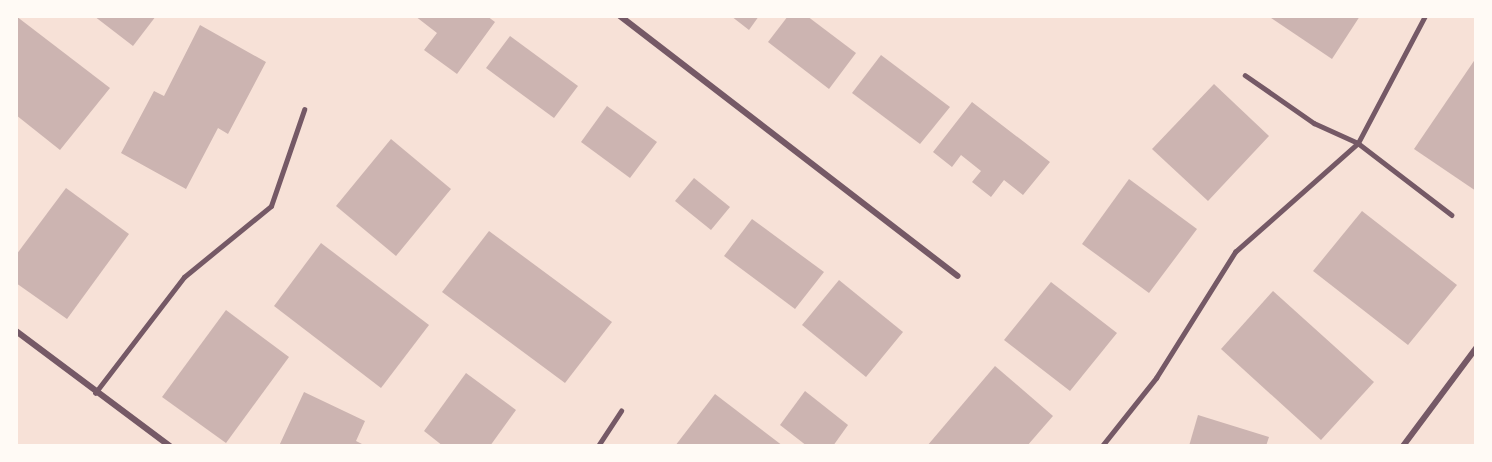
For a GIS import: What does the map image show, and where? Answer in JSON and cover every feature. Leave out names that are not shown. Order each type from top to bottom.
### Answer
[{"type":"street","points":[[620,16],[958,276]]},
{"type":"street","points":[[16,331],[95,393],[170,446]]},
{"type":"street","points":[[1403,446],[1476,348]]},
{"type":"lane","points":[[1102,446],[1156,378],[1235,252],[1358,143],[1425,16]]},
{"type":"lane","points":[[1245,75],[1314,123],[1358,143],[1452,215]]},
{"type":"lane","points":[[95,393],[184,277],[270,206],[304,110]]},
{"type":"lane","points":[[598,446],[621,411]]},
{"type":"building","points":[[16,16],[110,88],[60,150],[16,115]]},
{"type":"building","points":[[94,16],[156,16],[133,46]]},
{"type":"building","points":[[415,16],[487,16],[495,22],[457,74],[424,50],[437,33]]},
{"type":"building","points":[[731,16],[759,16],[749,30]]},
{"type":"building","points":[[788,16],[807,16],[856,53],[829,89],[768,42]]},
{"type":"building","points":[[1268,16],[1360,16],[1332,59]]},
{"type":"building","points":[[200,25],[266,62],[228,134],[218,128],[186,189],[121,153],[154,91],[164,96]]},
{"type":"building","points":[[510,36],[578,86],[554,118],[486,68]]},
{"type":"building","points":[[881,55],[950,107],[920,144],[852,93]]},
{"type":"building","points":[[1476,58],[1476,191],[1414,149]]},
{"type":"building","points":[[1214,84],[1269,136],[1208,201],[1152,149]]},
{"type":"building","points":[[972,102],[1050,162],[1023,195],[1004,180],[991,197],[972,182],[981,171],[961,155],[952,167],[933,152]]},
{"type":"building","points":[[607,106],[657,142],[630,178],[581,142]]},
{"type":"building","points":[[391,139],[451,189],[396,256],[336,206]]},
{"type":"building","points":[[694,178],[730,207],[711,230],[675,201]]},
{"type":"building","points":[[1129,179],[1197,229],[1149,293],[1082,244]]},
{"type":"building","points":[[66,188],[129,234],[67,319],[16,283],[16,255]]},
{"type":"building","points":[[1362,211],[1457,285],[1408,345],[1313,271]]},
{"type":"building","points":[[752,219],[824,272],[795,309],[724,256]]},
{"type":"building","points":[[489,231],[612,322],[565,383],[442,292]]},
{"type":"building","points":[[321,243],[429,325],[381,388],[274,306]]},
{"type":"building","points":[[839,280],[903,332],[866,377],[802,325]]},
{"type":"building","points":[[1051,282],[1117,333],[1070,391],[1004,340]]},
{"type":"building","points":[[1273,291],[1374,382],[1321,440],[1221,349]]},
{"type":"building","points":[[226,310],[289,357],[226,443],[162,397]]},
{"type":"building","points":[[995,366],[1053,416],[1027,446],[927,446]]},
{"type":"building","points":[[466,373],[516,410],[490,446],[443,446],[424,431]]},
{"type":"building","points":[[805,391],[848,425],[833,446],[807,446],[780,425]]},
{"type":"building","points":[[304,392],[365,421],[356,441],[366,446],[279,446]]},
{"type":"building","points":[[715,394],[783,446],[675,446]]},
{"type":"building","points":[[1198,415],[1269,437],[1266,446],[1189,446]]}]
